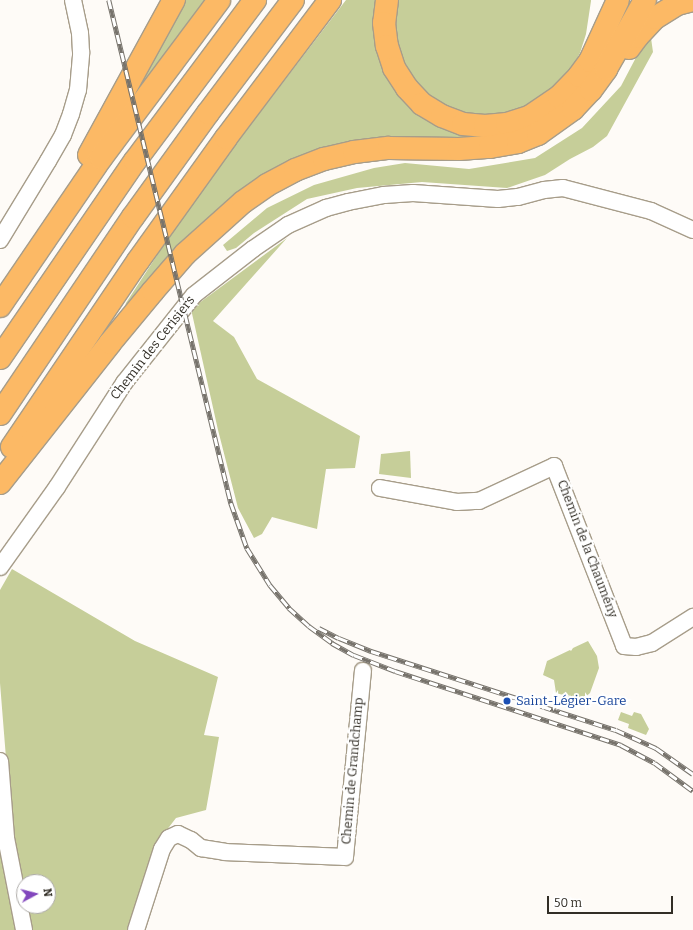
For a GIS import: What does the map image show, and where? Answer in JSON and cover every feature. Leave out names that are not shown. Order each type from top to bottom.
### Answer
[{"type":"highway","points":[[0,305],[60,207],[174,0]]},
{"type":"highway","points":[[0,305],[101,158],[219,0]]},
{"type":"highway","points":[[0,358],[135,161],[255,0]]},
{"type":"highway","points":[[0,414],[133,217],[208,113],[293,0]]},
{"type":"highway","points":[[0,465],[157,235],[230,132],[330,0]]},
{"type":"highway","points":[[387,0],[385,34],[390,57],[400,78],[422,104],[442,116],[463,124],[497,126],[519,121],[540,111],[571,86],[580,76],[596,50],[618,0]]},
{"type":"highway","points":[[596,50],[602,0]]},
{"type":"highway","points":[[0,483],[110,343],[176,264],[216,224],[243,202],[267,185],[295,170],[317,161],[354,152],[389,148],[459,149],[490,147],[518,142],[538,134],[573,109],[591,90],[606,69],[645,0]]},
{"type":"highway","points":[[606,69],[621,58],[637,37],[655,18],[676,4],[693,0]]},
{"type":"street","points":[[0,240],[63,135],[71,114],[78,90],[82,52],[80,33],[72,0]]},
{"type":"street","name":"Chemin des Cerisiers","points":[[0,567],[57,487],[124,383],[189,301],[217,276],[288,225],[326,208],[384,195],[413,193],[498,199],[518,197],[544,190],[564,188],[651,211],[693,230]]},
{"type":"street","name":"Chemin de la Chaumény","points":[[380,488],[457,502],[479,501],[554,466],[624,646],[636,647],[652,643],[693,617]]},
{"type":"street","name":"Chemin de Grandchamp","points":[[136,930],[162,849],[169,838],[178,834],[191,840],[201,848],[225,852],[344,857],[362,671]]},
{"type":"street","points":[[0,761],[3,834],[24,930]]},
{"type":"green space","points":[[182,0],[205,0],[141,86],[137,83]]},
{"type":"green space","points":[[346,0],[380,0],[407,100],[515,136],[317,155],[122,317],[126,303],[193,200]]},
{"type":"green space","points":[[398,0],[591,1],[586,34],[580,53],[573,66],[560,82],[543,97],[523,109],[502,115],[481,116],[459,112],[440,103],[423,91],[410,74],[401,55],[395,32]]},
{"type":"green space","points":[[651,38],[653,52],[607,136],[593,147],[570,159],[545,175],[507,188],[422,182],[357,188],[307,199],[254,233],[236,248],[227,251],[223,245],[267,208],[314,185],[374,168],[405,163],[469,169],[535,158],[582,128],[621,86],[642,46]]},
{"type":"green space","points":[[287,238],[213,321],[234,337],[257,379],[360,436],[355,468],[326,469],[317,529],[272,517],[262,534],[254,538],[238,508],[218,430],[191,309]]},
{"type":"green space","points":[[410,451],[411,478],[379,474],[381,454]]},
{"type":"green space","points":[[12,569],[135,641],[218,677],[204,735],[219,737],[206,810],[176,818],[156,844],[131,930],[31,930],[28,914],[56,914],[56,874],[20,874],[12,833],[0,683],[0,590]]},
{"type":"green space","points":[[588,641],[597,656],[599,668],[590,693],[582,700],[556,693],[554,680],[543,675],[547,661],[570,650],[571,651],[573,648]]},
{"type":"green space","points":[[621,712],[632,716],[634,712],[641,714],[649,729],[646,735],[628,728],[629,724],[618,720]]},
{"type":"green space","points":[[0,845],[17,930],[0,930]]},
{"type":"railway","points":[[109,0],[231,503],[247,548],[270,585],[289,608],[309,626],[332,643],[354,655],[395,671],[621,745],[655,763],[693,791]]},
{"type":"railway","points":[[319,628],[371,651],[616,730],[656,748],[693,774]]},
{"type":"place","name":"Saint-Légier-Gare","points":[[507,701]]}]
